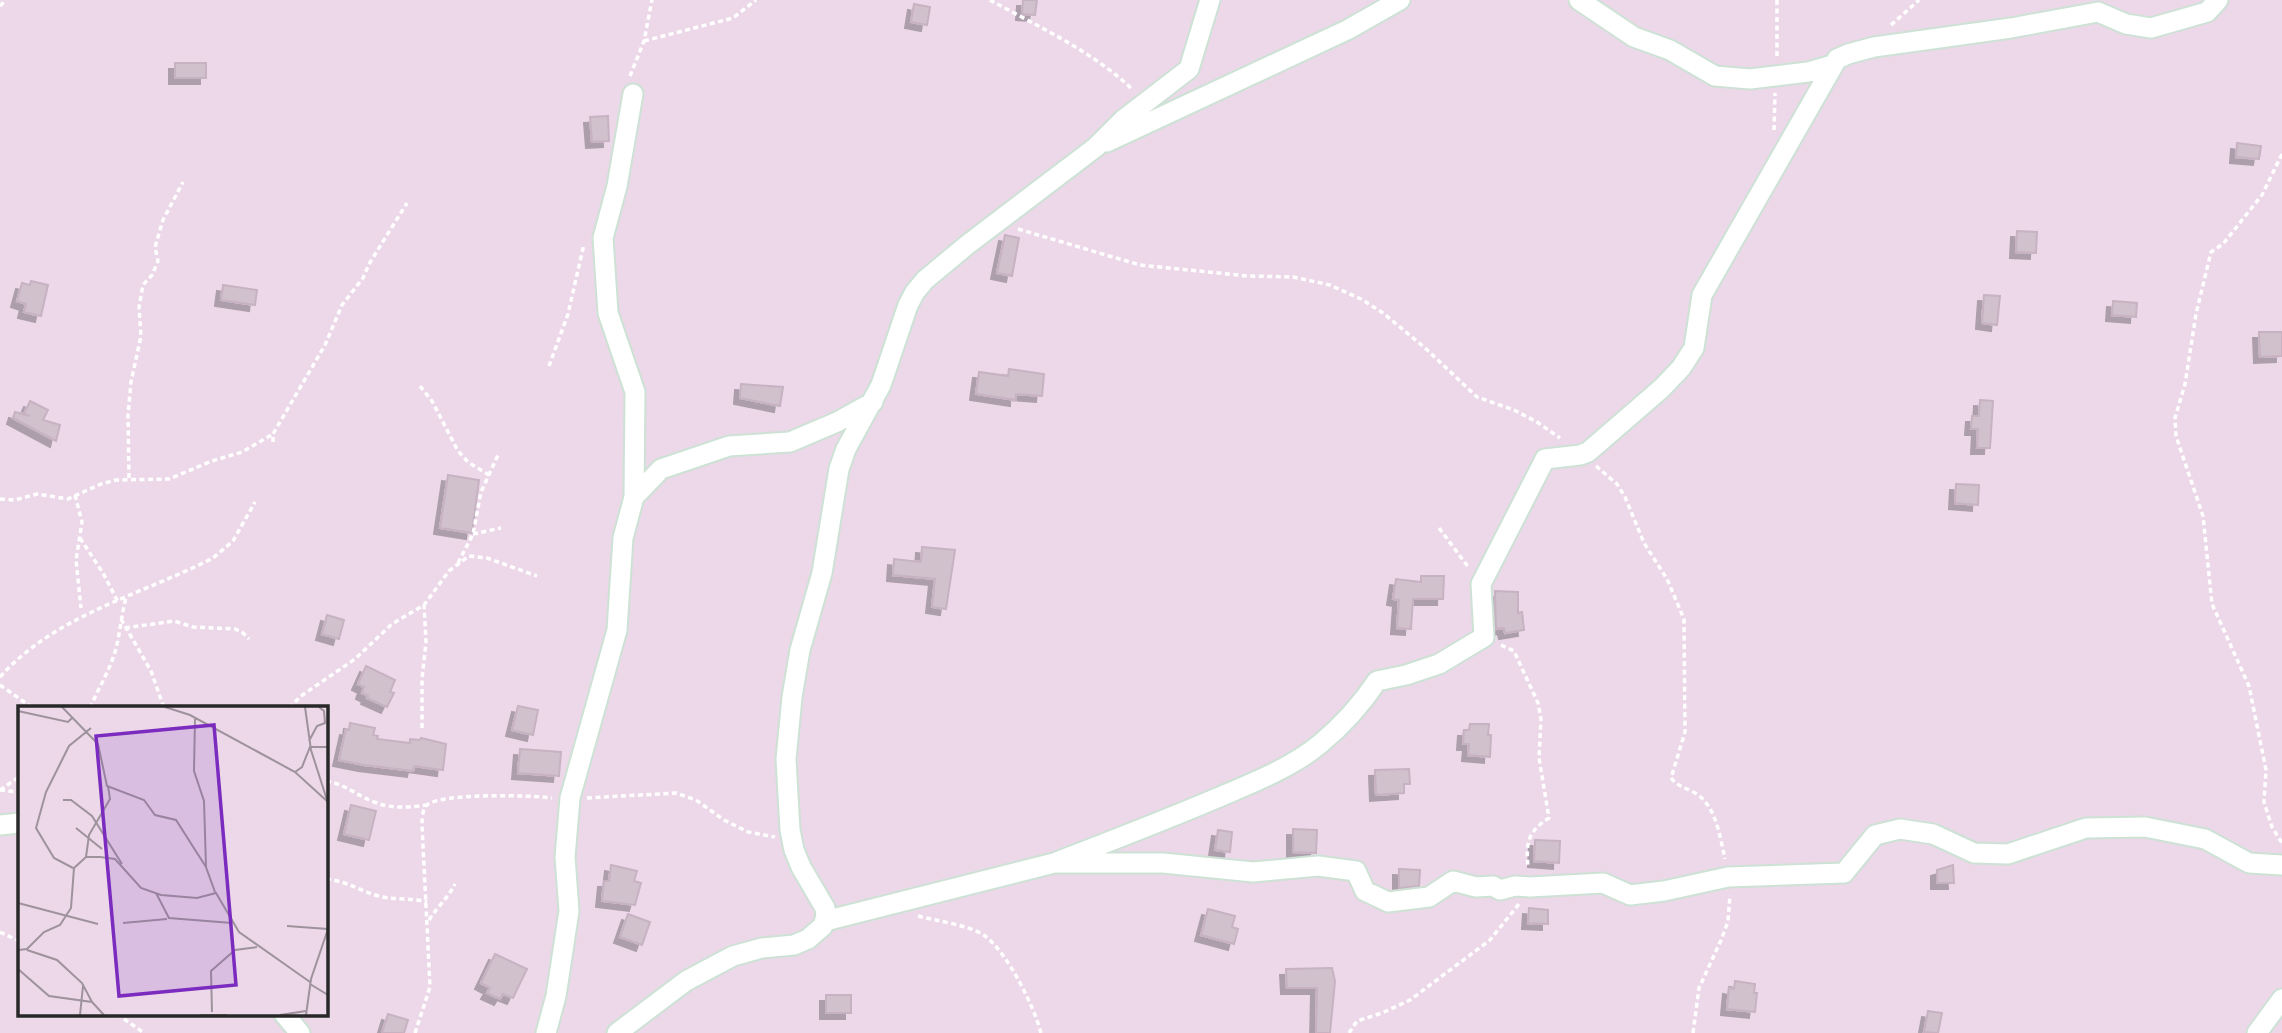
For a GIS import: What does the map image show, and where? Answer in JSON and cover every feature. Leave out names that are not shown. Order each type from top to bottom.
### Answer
[{"type":"street","points":[[617,1033],[686,981],[733,957],[762,948],[794,945],[816,934],[825,921],[825,908],[801,867],[792,840],[787,806],[786,759],[796,669],[822,573],[839,469],[846,449],[874,401],[915,292],[925,280],[1096,147],[1124,119],[1189,69],[1210,0]]},
{"type":"street","points":[[1096,147],[1346,30],[1400,0]]},
{"type":"street","points":[[1579,0],[1634,37],[1670,50],[1715,76],[1749,79],[1808,72],[1832,65]]},
{"type":"street","points":[[825,921],[1054,863],[1241,788],[1299,759],[1320,744],[1358,709],[1377,681],[1439,664],[1484,637],[1481,584],[1545,458],[1588,452],[1662,388],[1681,368],[1693,348],[1702,295],[1837,59],[1874,47],[2011,29],[2098,12],[2126,24],[2151,27],[2207,12],[2218,0]]},
{"type":"street","points":[[546,1033],[556,996],[569,911],[565,857],[570,798],[617,629],[623,538],[634,497],[635,392],[608,313],[603,238],[617,186],[633,94]]},
{"type":"street","points":[[634,497],[661,469],[729,446],[790,442],[837,422],[874,401]]},
{"type":"street","points":[[0,825],[18,823]]},
{"type":"street","points":[[1054,863],[1163,863],[1253,872],[1318,866],[1356,871],[1365,891],[1388,902],[1429,897],[1453,881],[1476,887],[1493,886],[1500,890],[1515,886],[1603,883],[1630,895],[1664,891],[1728,877],[1844,873],[1875,835],[1900,829],[1933,834],[1974,853],[2008,854],[2086,828],[2145,827],[2205,839],[2249,863],[2282,865]]},
{"type":"street","points":[[2257,1033],[2282,999]]},
{"type":"street","points":[[286,1016],[300,1033]]},
{"type":"path","points":[[0,6],[6,0]]},
{"type":"path","points":[[644,41],[733,18],[756,0]]},
{"type":"path","points":[[990,0],[1058,37],[1112,72],[1146,104]]},
{"type":"path","points":[[2282,154],[2262,195],[2223,244],[2211,252],[2196,314],[2185,384],[2175,418],[2176,436],[2203,516],[2213,604],[2249,686],[2266,770],[2264,802],[2272,827],[2282,843]]},
{"type":"path","points":[[129,478],[128,415],[131,382],[141,336],[139,307],[144,285],[158,261],[156,247],[160,230],[183,182]]},
{"type":"path","points":[[0,499],[15,500],[37,494],[68,499],[101,484],[129,478],[170,479],[212,461],[242,452],[273,434],[325,345],[342,304],[363,278],[407,203]]},
{"type":"path","points":[[419,386],[432,401],[458,451],[468,462],[489,475]]},
{"type":"path","points":[[273,434],[273,442]]},
{"type":"path","points":[[457,565],[473,534],[481,492],[498,455]]},
{"type":"path","points":[[75,495],[82,522],[76,560],[81,608]]},
{"type":"path","points":[[0,677],[18,658],[67,624],[213,558],[233,541],[255,502]]},
{"type":"path","points":[[473,534],[501,528]]},
{"type":"path","points":[[1438,528],[1481,584]]},
{"type":"path","points":[[80,538],[118,602]]},
{"type":"path","points":[[291,706],[301,696],[355,659],[392,624],[424,606],[449,571],[469,556],[487,558],[537,576]]},
{"type":"path","points":[[91,706],[115,651],[126,598]]},
{"type":"path","points":[[422,728],[422,679],[426,642],[424,606]]},
{"type":"path","points":[[120,617],[151,671],[163,706]]},
{"type":"path","points":[[125,628],[174,621],[193,627],[235,629],[249,639]]},
{"type":"path","points":[[1349,1033],[1357,1021],[1410,1000],[1490,940],[1530,887],[1526,847],[1535,826],[1549,818],[1539,758],[1541,719],[1530,683],[1514,651],[1484,637]]},
{"type":"path","points":[[0,685],[30,706]]},
{"type":"path","points":[[0,790],[18,778]]},
{"type":"path","points":[[327,781],[358,792],[377,803],[411,807],[470,797],[532,795],[570,798],[676,793],[696,800],[724,820],[748,832],[792,840]]},
{"type":"path","points":[[0,790],[18,792]]},
{"type":"path","points":[[415,1033],[430,987],[422,825],[422,813],[427,804]]},
{"type":"path","points":[[327,879],[346,882],[383,897],[427,902]]},
{"type":"path","points":[[428,922],[455,884]]},
{"type":"path","points":[[886,906],[986,936],[1018,979],[1041,1033]]},
{"type":"path","points":[[0,932],[18,941]]},
{"type":"path","points":[[120,1016],[144,1033]]},
{"type":"building","points":[[1023,0],[1037,0],[1035,15],[1022,14]]},
{"type":"building","points":[[914,4],[930,7],[927,25],[911,22]]},
{"type":"building","points":[[175,63],[206,63],[206,78],[175,78]]},
{"type":"building","points":[[608,116],[609,141],[592,142],[590,117]]},
{"type":"building","points":[[2237,143],[2261,146],[2259,159],[2236,157]]},
{"type":"building","points":[[2017,231],[2037,232],[2036,253],[2016,252]]},
{"type":"building","points":[[1005,235],[1019,238],[1012,276],[997,273]]},
{"type":"building","points":[[31,281],[48,285],[41,316],[24,312],[26,304],[17,301],[22,283],[30,285]]},
{"type":"building","points":[[223,285],[257,290],[255,305],[221,300]]},
{"type":"building","points":[[1984,295],[2000,296],[1997,325],[1982,323]]},
{"type":"building","points":[[2113,301],[2137,303],[2136,317],[2112,315]]},
{"type":"building","points":[[2259,332],[2282,332],[2282,356],[2260,357]]},
{"type":"building","points":[[1009,369],[1044,374],[1042,396],[1016,394],[1016,400],[976,394],[979,372],[1008,376]]},
{"type":"building","points":[[741,384],[783,387],[780,406],[740,398]]},
{"type":"building","points":[[1980,400],[1993,401],[1990,448],[1977,448],[1978,429],[1971,429],[1972,416],[1979,416]]},
{"type":"building","points":[[30,401],[48,410],[43,420],[60,425],[56,441],[13,418],[15,412],[30,416],[24,414]]},
{"type":"building","points":[[448,475],[479,480],[472,533],[440,528]]},
{"type":"building","points":[[1956,484],[1979,485],[1978,505],[1955,503]]},
{"type":"building","points":[[922,547],[955,550],[946,609],[932,607],[935,579],[893,575],[894,559],[921,562]]},
{"type":"building","points":[[1421,576],[1444,576],[1443,599],[1413,599],[1411,629],[1397,628],[1399,600],[1393,599],[1396,579],[1421,582]]},
{"type":"building","points":[[1495,591],[1518,592],[1518,613],[1522,612],[1524,630],[1505,633],[1504,628],[1496,629]]},
{"type":"building","points":[[327,615],[344,620],[339,639],[322,634]]},
{"type":"building","points":[[366,666],[395,680],[390,692],[394,693],[387,707],[362,693],[364,687],[358,684]]},
{"type":"building","points":[[518,706],[538,710],[533,735],[512,730]]},
{"type":"building","points":[[350,723],[375,728],[373,735],[378,736],[377,739],[410,743],[410,739],[421,738],[446,744],[443,770],[414,766],[413,771],[339,760],[346,729],[349,730]]},
{"type":"building","points":[[1470,724],[1489,724],[1490,757],[1468,755],[1469,744],[1463,744],[1464,730],[1469,730]]},
{"type":"building","points":[[520,749],[561,752],[559,776],[518,773]]},
{"type":"building","points":[[1409,769],[1410,784],[1404,784],[1404,793],[1376,795],[1375,770]]},
{"type":"building","points":[[351,805],[376,811],[369,840],[344,834]]},
{"type":"building","points":[[1293,829],[1317,830],[1316,853],[1293,852]]},
{"type":"building","points":[[1218,830],[1232,832],[1230,852],[1215,850]]},
{"type":"building","points":[[1535,840],[1560,841],[1559,863],[1534,861]]},
{"type":"building","points":[[611,865],[637,871],[634,881],[641,883],[635,905],[602,901],[604,881],[609,881]]},
{"type":"building","points":[[1953,865],[1954,883],[1937,883],[1937,870]]},
{"type":"building","points":[[1399,869],[1420,870],[1419,886],[1399,888]]},
{"type":"building","points":[[1529,908],[1548,910],[1548,924],[1528,923]]},
{"type":"building","points":[[1208,909],[1235,916],[1232,927],[1238,929],[1234,944],[1201,935]]},
{"type":"building","points":[[628,914],[650,922],[642,945],[620,937]]},
{"type":"building","points":[[495,954],[527,969],[513,998],[503,994],[500,999],[487,993],[490,988],[481,983]]},
{"type":"building","points":[[1332,968],[1335,981],[1330,1033],[1316,1033],[1317,988],[1287,988],[1286,969]]},
{"type":"building","points":[[1735,981],[1755,984],[1755,1012],[1727,1009],[1729,988],[1734,989]]},
{"type":"building","points":[[826,995],[851,995],[851,1013],[826,1013]]},
{"type":"building","points":[[1928,1011],[1942,1013],[1938,1033],[1924,1032]]},
{"type":"building","points":[[388,1014],[408,1020],[404,1033],[382,1033]]}]
